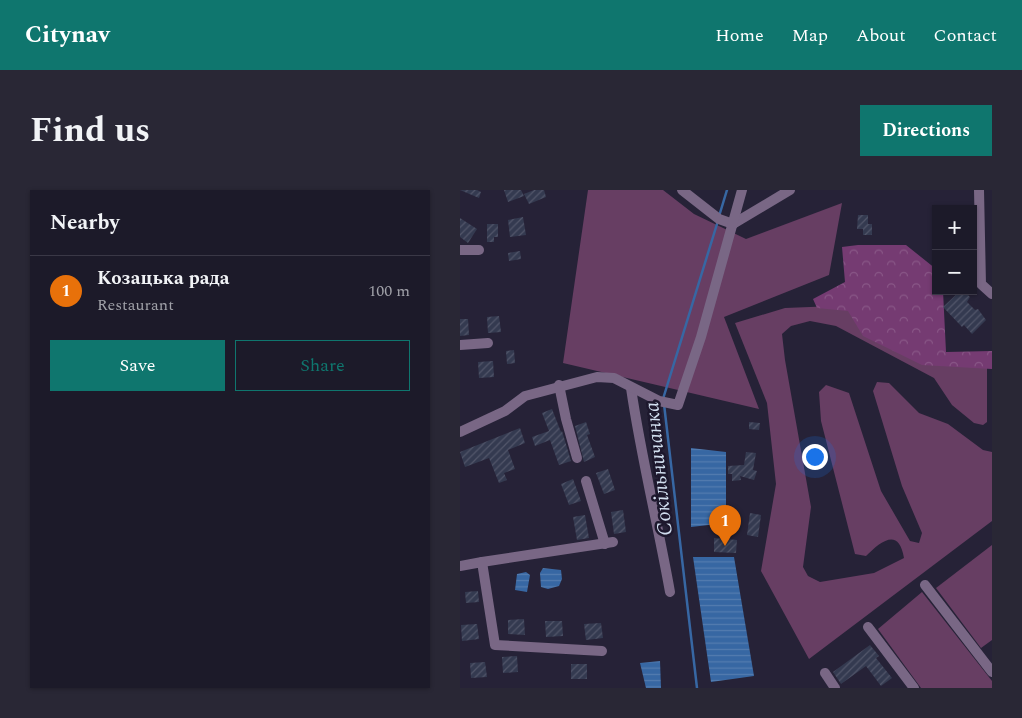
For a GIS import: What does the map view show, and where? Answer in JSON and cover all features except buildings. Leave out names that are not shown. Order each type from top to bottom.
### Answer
[{"type":"street","points":[[682,190],[719,219],[733,224]]},
{"type":"street","points":[[460,432],[505,411],[525,396],[559,385],[597,377],[614,378],[662,402],[678,405],[702,337],[742,190]]},
{"type":"street","points":[[733,224],[790,190]]},
{"type":"street","points":[[979,190],[981,284],[992,294]]},
{"type":"street","points":[[460,250],[479,250]]},
{"type":"street","points":[[460,345],[488,343]]},
{"type":"street","points":[[559,385],[577,458]]},
{"type":"street","points":[[631,388],[638,439],[656,514],[670,592]]},
{"type":"street","points":[[460,566],[609,543],[586,481]]},
{"type":"street","points":[[482,562],[495,644],[602,651]]},
{"type":"street","points":[[924,585],[992,672]]},
{"type":"street","points":[[868,627],[914,688]]},
{"type":"street","points":[[825,673],[835,688]]},
{"type":"shaded area","points":[[588,190],[663,190],[694,214],[746,239],[842,203],[829,275],[724,317],[759,409],[563,363]]},
{"type":"shaded area","points":[[835,306],[900,324],[940,355],[987,362],[987,422],[983,425],[974,423],[952,405],[934,378],[836,326],[810,321],[791,326],[782,334],[811,507],[803,567],[808,576],[820,582],[874,573],[904,558],[902,548],[894,540],[883,542],[866,556],[855,554],[821,421],[819,392],[826,385],[849,393],[881,491],[910,541],[919,543],[922,533],[902,486],[873,391],[877,382],[889,383],[919,413],[948,424],[983,450],[992,452],[992,521],[809,659],[761,571],[776,484],[767,403],[735,323],[785,308]]},
{"type":"shaded area","points":[[992,545],[992,640],[981,648],[936,588]]},
{"type":"shaded area","points":[[922,592],[992,681],[992,688],[921,688],[878,629]]},
{"type":"green space","points":[[906,245],[932,266],[932,295],[943,295],[946,352],[992,351],[992,369],[922,365],[863,336],[848,311],[817,308],[813,299],[845,282],[842,247]]},
{"type":"water","points":[[691,448],[726,452],[726,523],[691,527]]},
{"type":"water","points":[[693,557],[734,557],[754,676],[711,682]]},
{"type":"water","points":[[543,568],[561,570],[562,579],[559,586],[548,589],[541,587],[540,573]]},
{"type":"water","points":[[526,572],[530,575],[527,592],[515,590],[517,574]]},
{"type":"water","points":[[660,661],[661,688],[646,688],[640,663]]},
{"type":"waterway","name":"Сокільничанка","points":[[720,213],[727,190]]},
{"type":"waterway","name":"Сокільничанка","points":[[663,399],[717,224]]},
{"type":"waterway","name":"Сокільничанка","points":[[664,404],[697,688]]},
{"type":"place","name":"Козацька рада","points":[[725,546]]}]
